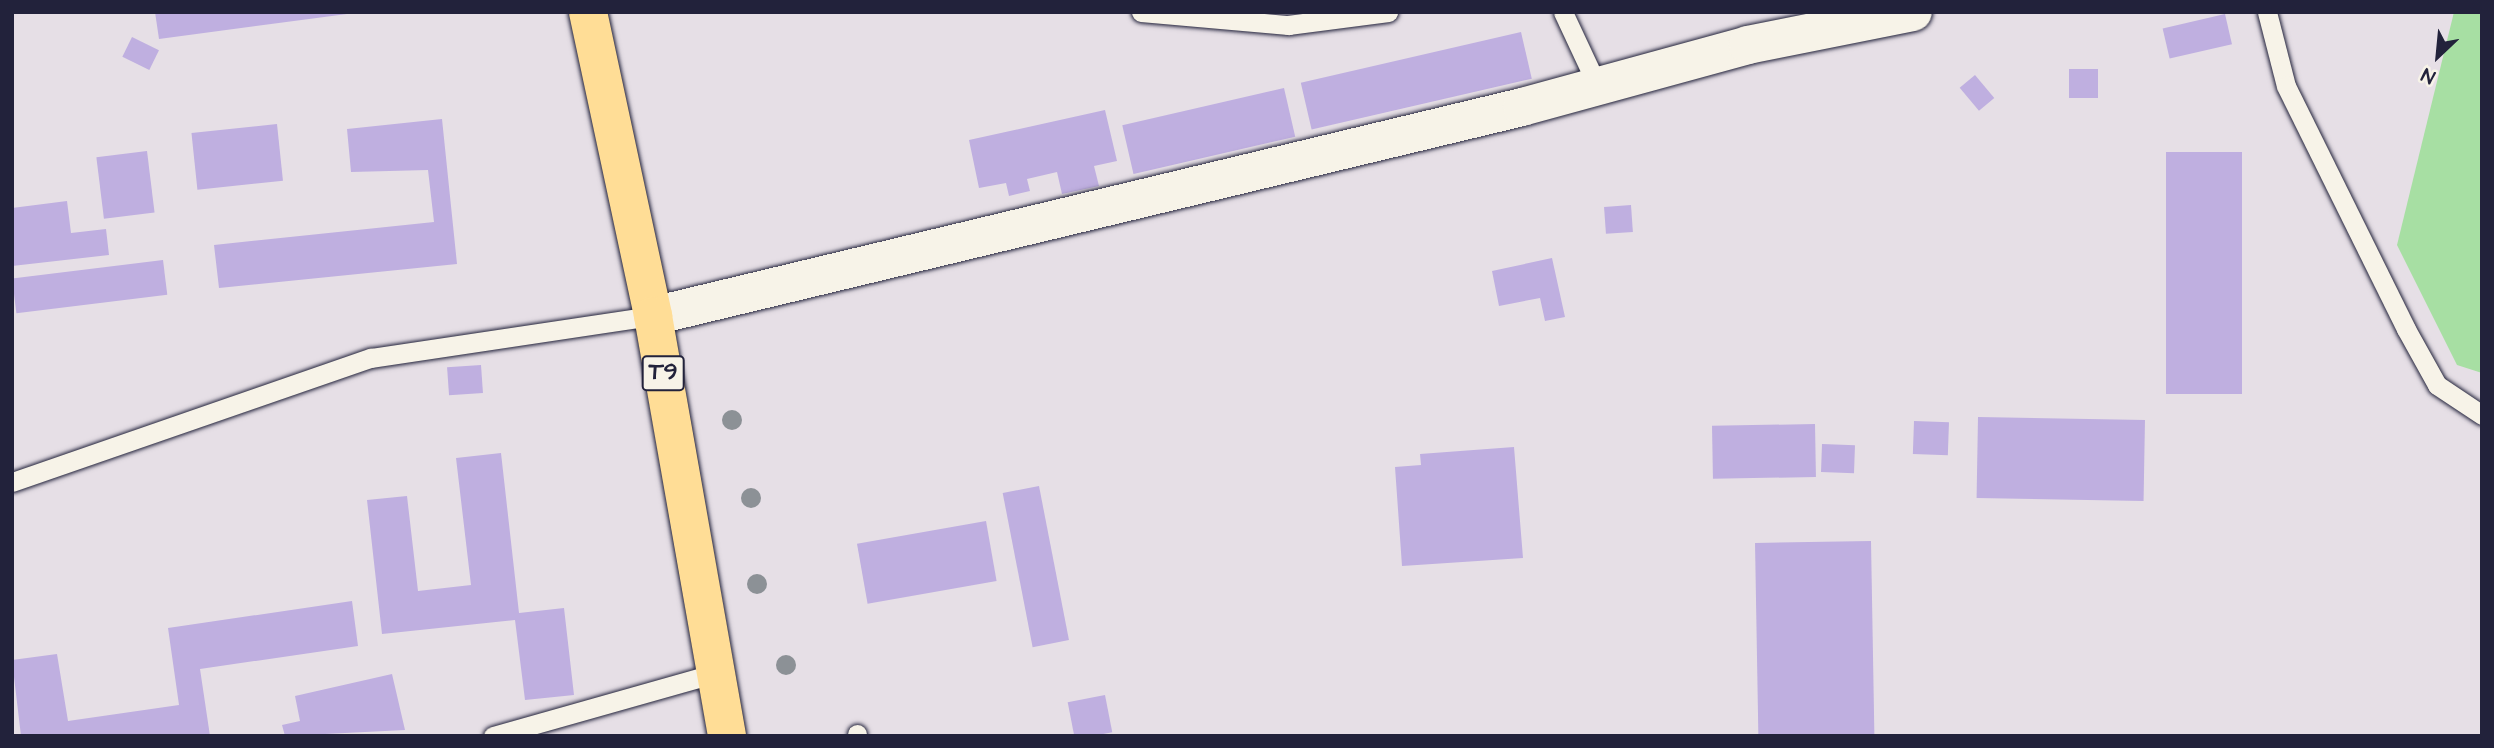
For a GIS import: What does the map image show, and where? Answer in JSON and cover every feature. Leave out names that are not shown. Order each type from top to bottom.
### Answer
[{"type":"highway","name":"T9","points":[[588,12],[653,316],[727,736]]},
{"type":"street","points":[[653,316],[1597,85],[1913,12]]},
{"type":"lane","points":[[1141,12],[1288,25],[1388,12]]},
{"type":"lane","points":[[1563,12],[1597,85]]},
{"type":"lane","points":[[2267,12],[2286,86],[2406,329],[2437,384],[2482,415]]},
{"type":"lane","points":[[12,482],[371,358],[653,316]]},
{"type":"lane","points":[[493,736],[715,673]]},
{"type":"green space","points":[[2454,12],[2482,12],[2482,373],[2457,365],[2397,245]]},
{"type":"building","points":[[155,12],[347,12],[347,14],[159,39]]},
{"type":"building","points":[[2225,14],[2232,44],[2170,59],[2163,28]]},
{"type":"building","points":[[1521,32],[1532,79],[1312,130],[1301,83]]},
{"type":"building","points":[[132,37],[159,50],[149,70],[122,57]]},
{"type":"building","points":[[2069,69],[2098,69],[2098,98],[2069,98]]},
{"type":"building","points":[[1975,75],[1994,98],[1979,111],[1960,88]]},
{"type":"building","points":[[1284,88],[1295,137],[1134,174],[1122,125]]},
{"type":"building","points":[[1105,110],[1117,161],[1094,166],[1099,186],[1062,194],[1057,172],[1027,179],[1030,191],[1009,196],[1006,183],[979,188],[969,140]]},
{"type":"building","points":[[442,119],[457,264],[219,288],[214,245],[434,222],[428,170],[351,172],[347,129]]},
{"type":"building","points":[[277,124],[283,181],[197,190],[191,133]]},
{"type":"building","points":[[147,151],[155,213],[104,219],[96,157]]},
{"type":"building","points":[[2166,152],[2242,152],[2242,394],[2166,394]]},
{"type":"building","points":[[67,201],[71,233],[106,229],[109,255],[12,266],[12,208]]},
{"type":"building","points":[[1631,205],[1633,232],[1606,234],[1604,207]]},
{"type":"building","points":[[1552,258],[1565,317],[1545,321],[1540,298],[1499,306],[1492,271]]},
{"type":"building","points":[[163,260],[167,295],[16,313],[12,279]]},
{"type":"building","points":[[481,365],[483,393],[449,395],[447,367]]},
{"type":"building","points":[[1978,417],[2145,420],[2144,501],[1977,498]]},
{"type":"building","points":[[1914,421],[1949,422],[1948,455],[1913,454]]},
{"type":"building","points":[[1815,424],[1816,477],[1713,479],[1712,426]]},
{"type":"building","points":[[1822,444],[1855,445],[1854,473],[1821,472]]},
{"type":"building","points":[[1514,447],[1523,558],[1402,566],[1395,467],[1421,465],[1420,454]]},
{"type":"building","points":[[501,453],[519,613],[564,608],[574,695],[525,700],[515,620],[382,634],[367,500],[407,496],[418,591],[471,585],[456,458]]},
{"type":"building","points":[[1039,486],[1069,640],[1033,647],[1003,493]]},
{"type":"building","points":[[986,521],[997,581],[868,604],[857,544]]},
{"type":"building","points":[[1871,541],[1874,736],[1758,736],[1755,543]]},
{"type":"building","points":[[352,601],[358,646],[200,669],[210,736],[21,736],[12,660],[57,654],[68,721],[179,705],[168,628]]},
{"type":"building","points":[[392,674],[405,730],[285,736],[282,725],[300,721],[295,696]]},
{"type":"building","points":[[1105,695],[1112,732],[1074,736],[1068,702]]}]
